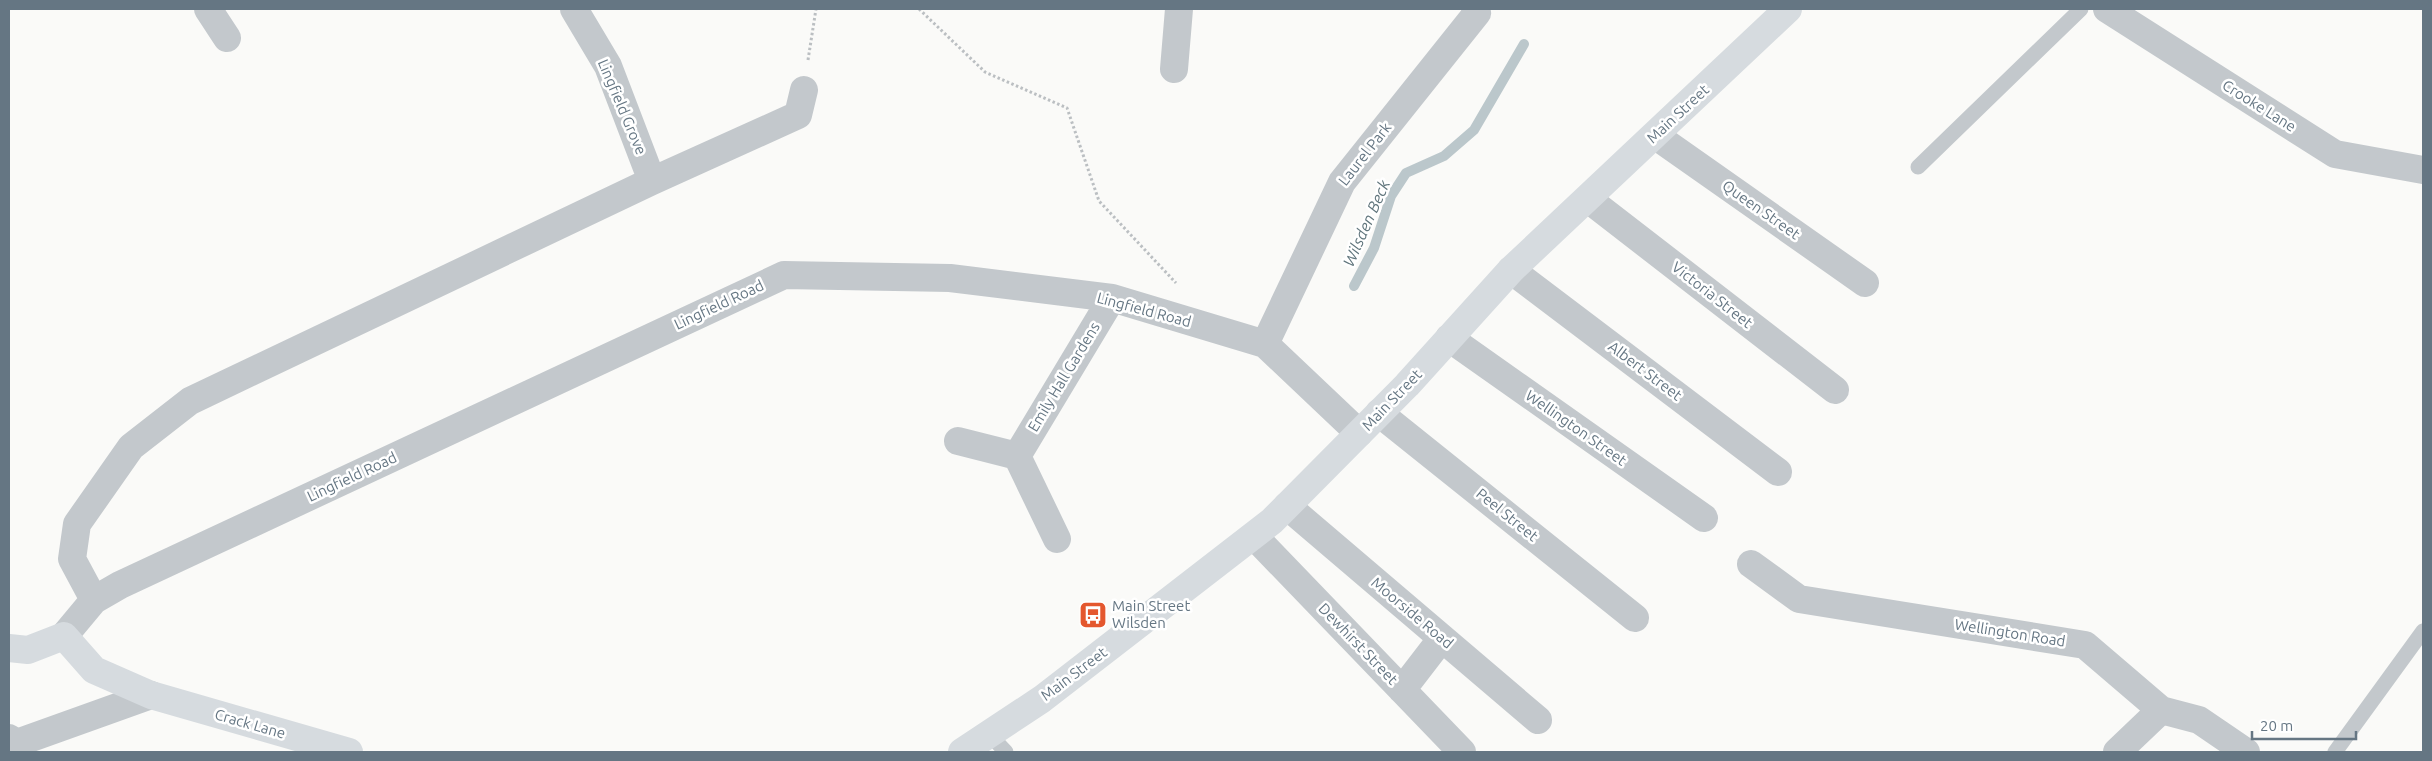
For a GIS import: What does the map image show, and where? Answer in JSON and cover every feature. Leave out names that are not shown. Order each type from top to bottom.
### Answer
[{"type":"street","points":[[208,9],[227,38]]},
{"type":"street","name":"Lingfield Grove","points":[[574,9],[608,66],[652,181]]},
{"type":"street","points":[[1174,69],[1179,9]]},
{"type":"street","name":"Main Street","points":[[962,752],[998,743],[1042,699],[1254,536],[1360,433],[1511,270],[1656,136],[1788,9]]},
{"type":"street","name":"Crooke Lane","points":[[2107,9],[2335,154],[2423,170]]},
{"type":"street","name":"Laurel Park","points":[[1265,344],[1342,182],[1478,10]]},
{"type":"street","points":[[94,600],[72,559],[77,524],[131,447],[190,400],[652,181],[798,115],[804,90]]},
{"type":"street","name":"Queen Street","points":[[1656,136],[1866,284]]},
{"type":"street","name":"Victoria Street","points":[[1588,199],[1835,390]]},
{"type":"street","name":"Albert Street","points":[[1511,270],[1778,472]]},
{"type":"street","name":"Lingfield Road","points":[[64,636],[94,600],[120,585],[784,275],[950,278],[1112,298],[1265,344],[1360,433]]},
{"type":"street","name":"Emily Hall Gardens","points":[[1017,456],[1112,298]]},
{"type":"street","name":"Wellington Street","points":[[1449,338],[1704,518]]},
{"type":"street","name":"Peel Street","points":[[1379,413],[1634,618]]},
{"type":"street","points":[[958,441],[1017,456],[1057,539]]},
{"type":"street","name":"Moorside Road","points":[[1287,506],[1538,720]]},
{"type":"street","name":"Dewhirst Street","points":[[1254,536],[1462,752]]},
{"type":"street","name":"Wellington Road","points":[[1751,564],[1799,599],[2086,645],[2161,710],[2199,720],[2246,752]]},
{"type":"street","points":[[9,648],[28,650],[64,636]]},
{"type":"street","name":"Crack Lane","points":[[64,636],[94,670],[151,695],[349,752]]},
{"type":"street","points":[[1402,690],[1442,638]]},
{"type":"street","points":[[9,738],[17,743],[151,695]]},
{"type":"street","points":[[2117,752],[2161,710]]},
{"type":"lane","points":[[1918,167],[2081,9]]},
{"type":"lane","points":[[2335,752],[2423,631]]},
{"type":"path","points":[[804,90],[816,9]]},
{"type":"path","points":[[919,9],[985,72],[1067,108],[1099,201],[1176,283],[1184,288]]},
{"type":"waterway","name":"Wilsden Beck","points":[[1354,286],[1374,248],[1391,196],[1406,173],[1444,156],[1474,130],[1524,44]]},
{"type":"place","name":"Main Street Wilsden","points":[[1093,615]]}]
